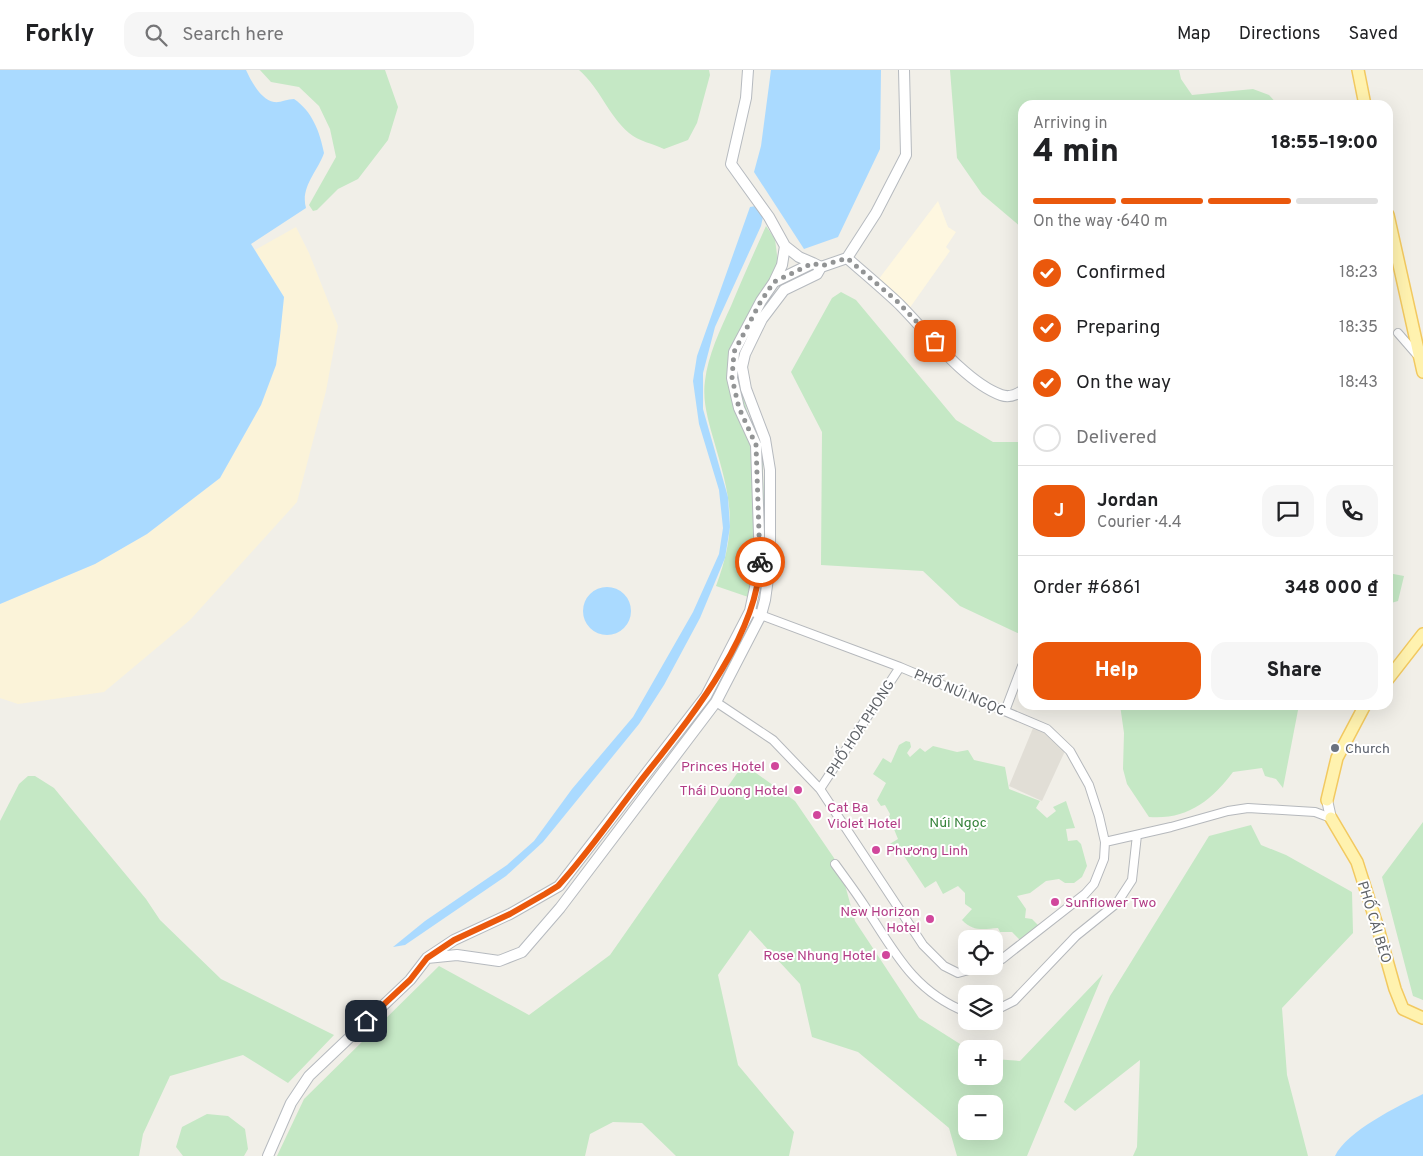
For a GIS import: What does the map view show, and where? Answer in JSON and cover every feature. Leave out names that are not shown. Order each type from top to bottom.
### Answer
[{"type":"main road","points":[[748,70],[746,98],[731,164],[769,217],[786,246],[799,257],[817,265]]},
{"type":"main road","points":[[774,282],[817,265],[847,258],[876,213],[906,155],[904,70]]},
{"type":"main road","points":[[1358,70],[1364,100]]},
{"type":"main road","points":[[1393,238],[1423,372]]},
{"type":"main road","points":[[427,958],[457,956],[499,961],[522,952],[560,908],[716,702],[761,615],[770,564],[770,482],[766,439],[737,366],[734,352],[761,301],[774,282],[782,265],[786,246]]},
{"type":"main road","points":[[847,258],[898,302],[951,358],[978,381],[1001,395],[1008,396],[1018,392]]},
{"type":"main road","points":[[268,1156],[291,1103],[309,1076],[410,980],[427,958],[454,940],[510,914],[558,886],[706,696],[750,611],[760,564],[759,483],[756,445],[739,408],[732,378],[762,319],[784,290],[818,274],[817,265]]},
{"type":"main road","points":[[774,282],[784,290]]},
{"type":"main road","points":[[759,483],[770,482]]},
{"type":"main road","points":[[1393,673],[1423,634]]},
{"type":"main road","points":[[706,696],[716,702]]},
{"type":"main road","name":"PHỐ CÁI BÈO","points":[[1362,710],[1337,758],[1327,800],[1331,818],[1357,862],[1378,925],[1402,1009],[1423,1018]]},
{"type":"main road","points":[[624,803],[633,810]]},
{"type":"street","points":[[1398,333],[1418,356]]},
{"type":"street","name":"PHỐ NÚI NGỌC","points":[[750,611],[900,666],[1047,729],[1070,751],[1089,785],[1105,842],[1100,872],[1085,894],[1003,958]]},
{"type":"street","name":"PHỐ HOA PHONG","points":[[820,788],[900,666]]},
{"type":"street","points":[[1005,711],[1018,677]]},
{"type":"street","points":[[716,702],[772,740],[820,788],[923,945],[944,966],[958,973]]},
{"type":"street","points":[[1315,812],[1327,800]]},
{"type":"street","points":[[1105,842],[1228,810],[1248,808],[1315,812],[1331,818]]},
{"type":"street","points":[[1003,1006],[1014,1001],[1076,936],[1117,902],[1132,880],[1137,835]]},
{"type":"street","points":[[835,864],[898,958],[917,982],[944,1003],[958,1009]]},
{"type":"shaded area","points":[[938,201],[948,227],[956,232],[946,247],[950,251],[909,309],[878,280]]},
{"type":"shaded area","points":[[1033,728],[1045,733],[1065,751],[1042,801],[1009,786]]},
{"type":"green space","points":[[260,70],[385,70],[398,107],[388,140],[358,179],[338,189],[317,210],[313,211],[309,205],[336,157],[330,129],[319,106],[299,87],[271,82]]},
{"type":"green space","points":[[579,70],[709,70],[710,75],[697,123],[688,140],[664,149],[629,133],[615,118],[593,85]]},
{"type":"green space","points":[[950,70],[1179,70],[1181,79],[1192,95],[1253,89],[1269,95],[1274,100],[1018,100],[1018,225],[982,194],[957,158]]},
{"type":"green space","points":[[766,226],[775,239],[778,263],[729,359],[738,375],[748,414],[762,446],[766,553],[765,574],[757,600],[716,586],[727,547],[730,514],[725,480],[706,412],[704,389],[715,343]]},
{"type":"green space","points":[[841,292],[856,300],[956,420],[993,442],[1018,442],[1018,633],[960,606],[923,571],[821,565],[822,432],[791,372],[832,298]]},
{"type":"green space","points":[[1393,574],[1404,576],[1398,601],[1393,602]]},
{"type":"green space","points":[[1121,710],[1298,710],[1283,788],[1276,779],[1265,776],[1262,768],[1233,772],[1207,800],[1186,812],[1163,817],[1149,817],[1127,784],[1123,769],[1124,733]]},
{"type":"green space","name":"Núi Ngọc","points":[[906,741],[910,742],[911,747],[907,753],[910,757],[920,748],[925,752],[933,746],[957,752],[968,750],[974,760],[1005,767],[1009,789],[1040,801],[1036,808],[1047,818],[1056,811],[1053,807],[1066,801],[1075,828],[1066,829],[1068,841],[1077,840],[1081,844],[1087,866],[1082,877],[1074,883],[1065,883],[1059,879],[1046,881],[1030,893],[1017,896],[1026,909],[1025,918],[1032,919],[1039,926],[1021,941],[1012,932],[1003,932],[1003,930],[998,928],[979,929],[966,924],[962,920],[972,909],[965,904],[965,893],[958,886],[943,894],[936,881],[925,888],[898,847],[891,850],[888,845],[898,839],[889,817],[890,814],[885,805],[881,806],[877,800],[886,783],[873,774],[883,758],[891,763],[899,745]]},
{"type":"green space","points":[[745,767],[795,801],[834,858],[842,874],[855,921],[919,1018],[958,1043],[958,1085],[1003,1085],[1003,1060],[1020,1061],[1103,974],[1027,1156],[957,1156],[949,1128],[858,1052],[812,1037],[800,984],[750,930],[718,975],[738,1065],[794,1132],[789,1156],[676,1156],[642,1123],[613,1122],[590,1134],[585,1156],[277,1156],[304,1099],[439,966],[529,1015],[610,955],[738,772]]},
{"type":"green space","points":[[28,776],[35,776],[54,788],[146,899],[160,920],[221,979],[334,1035],[288,1083],[243,1055],[170,1076],[143,1134],[139,1156],[0,1156],[0,821],[19,784]]},
{"type":"green space","points":[[1423,822],[1423,1000],[1413,996],[1382,877]]},
{"type":"green space","points":[[1251,825],[1261,845],[1286,855],[1352,892],[1353,933],[1282,1008],[1287,1075],[1308,1156],[1133,1156],[1137,1147],[1140,1060],[1075,1111],[1064,1102],[1110,996],[1209,836]]},
{"type":"green space","points":[[207,1114],[228,1116],[245,1129],[248,1149],[244,1156],[183,1156],[176,1147],[182,1127]]},
{"type":"sand","points":[[296,227],[309,253],[338,326],[326,391],[297,502],[190,620],[104,692],[18,704],[0,698],[0,604],[95,564],[147,534],[220,478],[261,405],[276,365],[284,297],[255,250]]},
{"type":"water","points":[[0,70],[246,70],[261,94],[269,101],[276,102],[294,99],[306,110],[320,137],[324,153],[307,186],[305,193],[306,208],[251,244],[284,297],[280,336],[276,365],[261,405],[220,478],[147,534],[95,564],[0,604]]},
{"type":"water","points":[[771,70],[881,70],[880,149],[838,237],[804,249],[754,172],[761,146]]},
{"type":"water","points":[[756,206],[763,217],[761,226],[715,327],[703,373],[703,409],[728,497],[730,527],[725,558],[700,618],[664,685],[639,724],[543,842],[506,876],[405,945],[393,947],[425,921],[507,865],[534,841],[572,789],[633,717],[693,612],[719,554],[723,528],[719,490],[699,424],[693,381],[697,356],[750,207]]},
{"type":"water","points":[[607,587],[616,589],[624,594],[629,602],[631,611],[629,620],[624,628],[616,633],[607,635],[598,633],[590,628],[585,620],[583,611],[585,602],[590,594],[598,589]]},
{"type":"water","points":[[1423,1094],[1423,1156],[1335,1156],[1350,1137],[1374,1120]]},
{"type":"way so far","points":[[760,562],[759,483],[756,445],[752,432],[739,408],[732,378],[732,365],[734,352],[761,301],[774,282],[813,263],[821,266],[840,258],[847,258],[898,302],[935,341]]},
{"type":"place","name":"Church","points":[[1335,748]]},
{"type":"place","name":"Princes Hotel","points":[[775,766]]},
{"type":"place","name":"Thái Duong Hotel","points":[[798,790]]},
{"type":"place","name":"Cat Ba Violet Hotel","points":[[817,815]]},
{"type":"place","name":"Phương Linh","points":[[876,850]]},
{"type":"place","name":"Sunflower Two","points":[[1055,902]]},
{"type":"place","name":"New Horizon Hotel","points":[[930,919]]},
{"type":"place","name":"Rose Nhung Hotel","points":[[886,955]]},
{"type":"route","points":[[366,1021],[410,980],[427,958],[454,940],[510,914],[545,894],[558,886],[566,877],[706,696],[750,611],[757,585],[760,562]]}]
